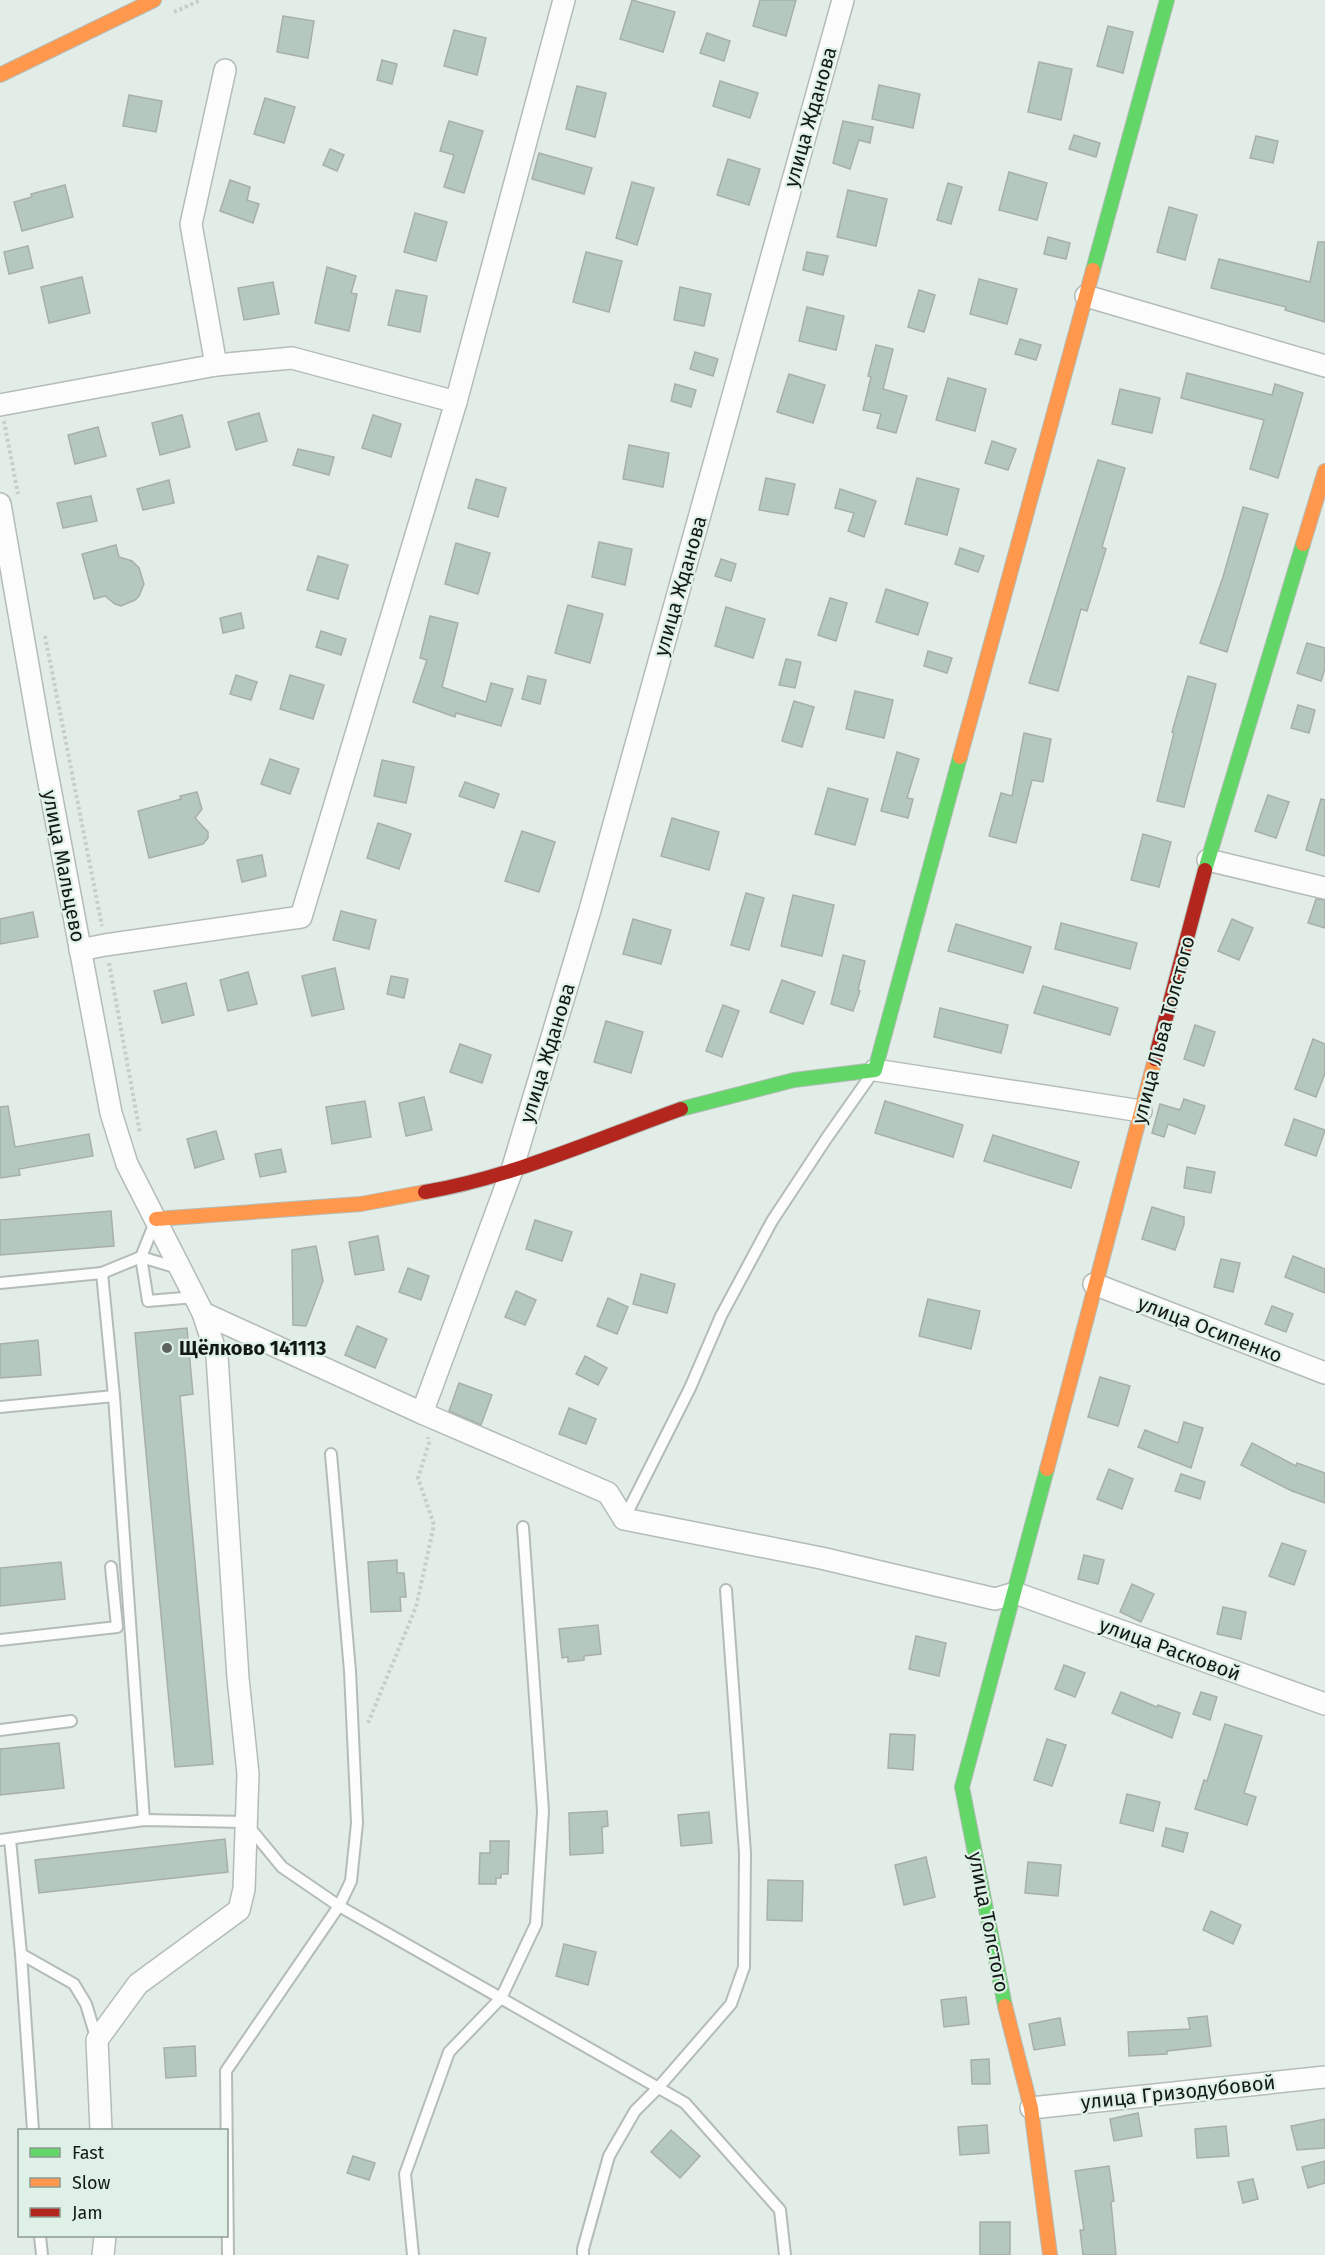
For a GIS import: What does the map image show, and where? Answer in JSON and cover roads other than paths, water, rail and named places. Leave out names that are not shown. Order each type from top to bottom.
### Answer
[{"type":"street","points":[[0,75],[154,0]]},
{"type":"street","points":[[80,950],[301,917],[456,402],[564,0]]},
{"type":"street","name":"улица Жданова","points":[[422,1413],[512,1170],[590,910],[843,0]]},
{"type":"street","points":[[875,1070],[1167,0]]},
{"type":"street","points":[[216,365],[191,224],[225,70]]},
{"type":"street","points":[[1086,296],[1325,366]]},
{"type":"street","points":[[0,405],[216,365],[292,358],[456,402]]},
{"type":"street","name":"улица Льва Толстого","points":[[1015,1593],[1094,1284],[1208,860],[1325,471]]},
{"type":"street","name":"улица Мальцево","points":[[9,502],[80,950],[111,1113],[127,1164],[199,1305],[217,1356],[238,1678],[248,1774],[244,1889],[239,1910],[138,1984],[98,2040]]},
{"type":"street","points":[[1208,860],[1325,888]]},
{"type":"street","points":[[156,1219],[362,1204],[455,1187],[512,1170],[682,1109],[794,1080],[875,1070],[1141,1111]]},
{"type":"street","name":"улица Осипенко","points":[[1094,1284],[1325,1374]]},
{"type":"street","points":[[199,1305],[422,1413],[608,1492],[624,1519],[820,1558],[995,1599],[1015,1593]]},
{"type":"street","name":"улица Расковой","points":[[1015,1593],[1325,1704]]},
{"type":"street","name":"улица Толстого","points":[[1015,1593],[962,1787],[1005,2006],[1031,2108],[1050,2255]]},
{"type":"street","points":[[98,2040],[101,2129]]},
{"type":"street","name":"улица Гризодубовой","points":[[1031,2108],[1325,2077]]},
{"type":"street","points":[[104,2255],[105,2237]]},
{"type":"lane","points":[[624,1519],[690,1389],[721,1316],[772,1221],[875,1070]]},
{"type":"lane","points":[[156,1219],[141,1257],[148,1301],[199,1305]]},
{"type":"lane","points":[[0,1283],[102,1273],[141,1257],[181,1269]]},
{"type":"lane","points":[[102,1273],[114,1396],[144,1820]]},
{"type":"lane","points":[[0,1407],[114,1396]]},
{"type":"lane","points":[[227,2129],[226,2071],[339,1906],[351,1881],[357,1823],[350,1671],[331,1454]]},
{"type":"lane","points":[[412,2255],[405,2175],[449,2052],[501,1998],[536,1924],[543,1811],[523,1527]]},
{"type":"lane","points":[[0,1640],[117,1627],[111,1567]]},
{"type":"lane","points":[[583,2255],[609,2156],[635,2111],[731,2004],[744,1967],[745,1854],[726,1590]]},
{"type":"lane","points":[[0,1730],[71,1721]]},
{"type":"lane","points":[[33,2129],[21,1954],[5,1839],[144,1820],[246,1822],[282,1867],[339,1906],[685,2103],[780,2210],[784,2255]]},
{"type":"lane","points":[[21,1954],[74,1984],[86,2004],[98,2040]]},
{"type":"lane","points":[[40,2237],[42,2255]]},
{"type":"lane","points":[[228,2237],[228,2255]]},
{"type":"place","name":"Щёлково 141113","points":[[167,1348]]}]
